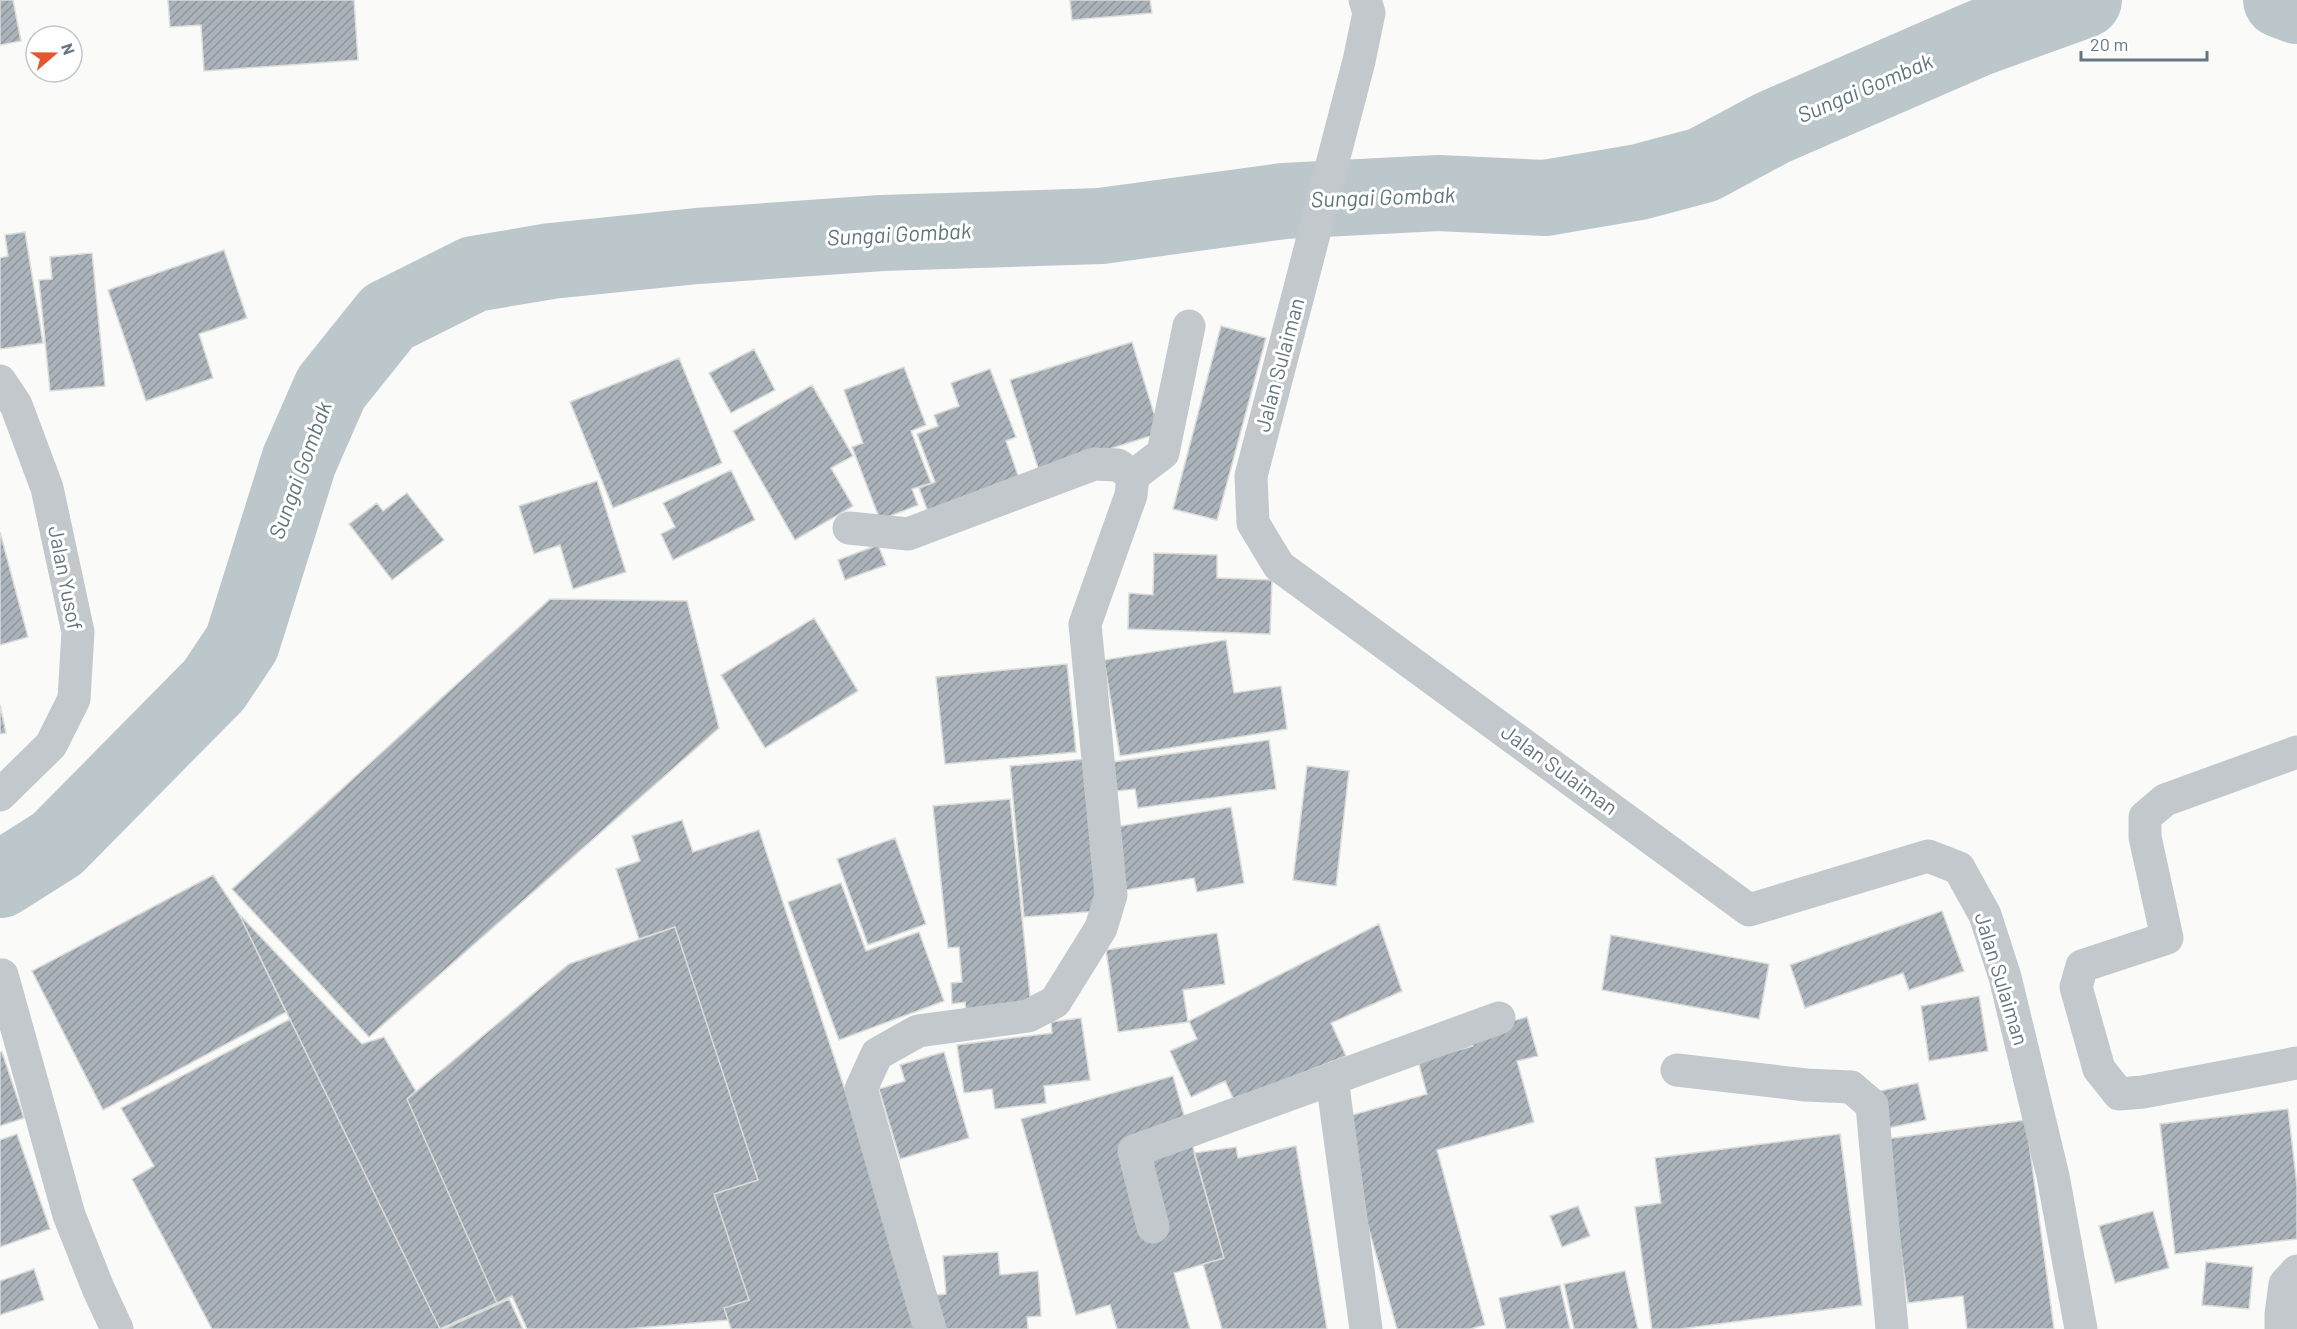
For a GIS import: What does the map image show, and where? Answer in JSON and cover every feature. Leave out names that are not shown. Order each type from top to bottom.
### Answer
[{"type":"street","name":"Jalan Sulaiman","points":[[1365,0],[1369,13],[1312,248],[1251,476],[1253,523],[1279,566],[1749,910],[1928,856],[1959,868],[1985,915],[2005,977],[2053,1176],[2081,1329]]},
{"type":"street","points":[[930,1329],[861,1089],[877,1054],[918,1031],[1028,1016],[1054,1002],[1101,928],[1111,895],[1085,624],[1131,495],[1133,476],[1163,453],[1189,326]]},
{"type":"street","name":"Jalan Yusof","points":[[0,381],[16,405],[47,488],[78,632],[74,699],[51,745],[0,795]]},
{"type":"street","points":[[849,528],[908,534],[1094,464],[1118,465],[1133,476]]},
{"type":"street","points":[[2297,752],[2165,800],[2145,817],[2145,837],[2167,938],[2082,966],[2076,987],[2099,1069],[2119,1094],[2144,1092],[2297,1063]]},
{"type":"street","points":[[2,975],[69,1215],[117,1329]]},
{"type":"street","points":[[1153,1227],[1134,1151],[1499,1018]]},
{"type":"street","points":[[1677,1070],[1806,1085],[1851,1087],[1872,1106],[1892,1329]]},
{"type":"street","points":[[1332,1079],[1366,1329]]},
{"type":"street","points":[[2281,1329],[2285,1284],[2297,1271]]},
{"type":"building","points":[[0,0],[13,0],[21,41],[0,45]]},
{"type":"building","points":[[168,0],[354,0],[358,60],[204,71],[201,25],[170,27]]},
{"type":"building","points":[[1070,0],[1150,0],[1152,13],[1072,20]]},
{"type":"building","points":[[25,232],[43,343],[0,349],[0,258],[8,256],[5,235]]},
{"type":"building","points":[[224,250],[247,318],[199,334],[213,378],[146,401],[108,290]]},
{"type":"building","points":[[92,253],[105,386],[50,391],[39,280],[52,279],[50,257]]},
{"type":"building","points":[[1221,326],[1266,338],[1217,520],[1173,509]]},
{"type":"building","points":[[1132,342],[1160,433],[1039,471],[1010,380]]},
{"type":"building","points":[[754,349],[775,390],[731,413],[709,373]]},
{"type":"building","points":[[679,358],[722,463],[613,508],[570,402]]},
{"type":"building","points":[[904,367],[926,425],[911,431],[931,483],[912,489],[918,505],[880,520],[852,447],[863,443],[844,390]]},
{"type":"building","points":[[990,369],[1016,437],[1006,441],[1019,478],[928,512],[919,488],[935,482],[917,434],[938,426],[934,415],[959,406],[951,383]]},
{"type":"building","points":[[812,385],[853,456],[831,468],[853,506],[795,540],[733,431]]},
{"type":"building","points":[[731,470],[755,520],[673,560],[661,534],[675,527],[663,503]]},
{"type":"building","points":[[597,481],[626,572],[573,589],[560,545],[534,554],[519,506]]},
{"type":"building","points":[[407,493],[444,540],[392,580],[349,524],[377,503],[383,511]]},
{"type":"building","points":[[0,532],[28,637],[0,645]]},
{"type":"building","points":[[878,545],[886,565],[845,580],[838,560]]},
{"type":"building","points":[[1154,553],[1217,555],[1217,578],[1272,580],[1270,634],[1128,629],[1129,593],[1153,595]]},
{"type":"building","points":[[550,599],[687,601],[719,728],[369,1037],[232,889]]},
{"type":"building","points":[[814,618],[858,691],[765,748],[721,675]]},
{"type":"building","points":[[1226,640],[1234,693],[1281,686],[1287,729],[1120,756],[1104,660]]},
{"type":"building","points":[[1067,664],[1076,752],[945,764],[936,677]]},
{"type":"building","points":[[0,705],[6,733],[0,734]]},
{"type":"building","points":[[1269,740],[1276,789],[1138,808],[1135,789],[1117,791],[1113,762]]},
{"type":"building","points":[[1086,759],[1099,911],[1024,917],[1010,766]]},
{"type":"building","points":[[1307,766],[1349,771],[1336,886],[1293,880]]},
{"type":"building","points":[[1010,799],[1031,1006],[966,1012],[965,1002],[952,1004],[951,983],[962,982],[959,947],[948,948],[933,806]]},
{"type":"building","points":[[1231,807],[1244,883],[1197,892],[1194,878],[1126,890],[1115,827]]},
{"type":"building","points":[[682,820],[693,852],[759,830],[924,1329],[731,1329],[724,1308],[749,1300],[714,1194],[758,1180],[675,927],[639,939],[616,869],[640,861],[632,836]]},
{"type":"building","points":[[895,838],[926,924],[868,945],[837,859]]},
{"type":"building","points":[[213,875],[239,914],[286,1012],[103,1110],[32,971]]},
{"type":"building","points":[[841,883],[866,951],[919,932],[944,1001],[839,1040],[788,902]]},
{"type":"building","points":[[1942,911],[1964,971],[1909,990],[1903,973],[1805,1008],[1790,965]]},
{"type":"building","points":[[239,914],[362,1044],[384,1037],[416,1091],[407,1099],[497,1303],[440,1329]]},
{"type":"building","points":[[1379,924],[1402,991],[1331,1023],[1346,1056],[1234,1100],[1225,1081],[1191,1097],[1170,1051],[1197,1039],[1189,1021]]},
{"type":"building","points":[[675,927],[758,1180],[714,1194],[749,1300],[724,1308],[728,1320],[626,1329],[527,1329],[512,1296],[497,1303],[407,1099],[569,964]]},
{"type":"building","points":[[1217,933],[1225,984],[1183,990],[1188,1022],[1118,1032],[1106,950]]},
{"type":"building","points":[[1611,935],[1769,964],[1759,1019],[1602,990]]},
{"type":"building","points":[[1979,996],[1988,1051],[1929,1061],[1921,1006]]},
{"type":"building","points":[[1527,1017],[1538,1056],[1517,1061],[1534,1122],[1437,1150],[1485,1325],[1470,1329],[1397,1329],[1338,1119],[1427,1094],[1418,1061],[1473,1046],[1470,1033]]},
{"type":"building","points":[[1081,1018],[1090,1080],[1044,1086],[1046,1103],[995,1109],[992,1089],[964,1093],[957,1045],[1052,1033],[1051,1022]]},
{"type":"building","points":[[290,1019],[440,1329],[212,1329],[132,1179],[154,1166],[121,1108]]},
{"type":"building","points":[[0,1052],[2,1052],[24,1118],[0,1126]]},
{"type":"building","points":[[944,1052],[969,1138],[900,1159],[879,1089],[905,1081],[900,1065]]},
{"type":"building","points":[[1173,1076],[1224,1258],[1174,1273],[1190,1329],[1117,1329],[1110,1305],[1076,1315],[1021,1119]]},
{"type":"building","points":[[1918,1083],[1926,1120],[1888,1128],[1880,1091]]},
{"type":"building","points":[[2288,1109],[2297,1186],[2297,1239],[2175,1254],[2160,1124]]},
{"type":"building","points":[[2026,1120],[2054,1329],[1967,1329],[1963,1296],[1908,1303],[1886,1139]]},
{"type":"building","points":[[17,1134],[50,1229],[0,1247],[0,1140]]},
{"type":"building","points":[[1840,1134],[1862,1305],[1680,1329],[1652,1329],[1635,1207],[1661,1203],[1655,1158]]},
{"type":"building","points":[[1296,1146],[1327,1329],[1222,1329],[1203,1264],[1224,1258],[1194,1153],[1236,1147],[1238,1158]]},
{"type":"building","points":[[1578,1206],[1590,1236],[1562,1247],[1550,1216]]},
{"type":"building","points":[[2153,1211],[2169,1268],[2115,1283],[2099,1226]]},
{"type":"building","points":[[998,1252],[1000,1275],[1038,1271],[1041,1316],[1027,1317],[1028,1329],[939,1329],[936,1295],[946,1294],[943,1256]]},
{"type":"building","points":[[2206,1262],[2253,1267],[2249,1309],[2202,1305]]},
{"type":"building","points":[[34,1269],[44,1300],[0,1315],[0,1281]]},
{"type":"building","points":[[1625,1271],[1638,1329],[1574,1329],[1564,1284]]},
{"type":"building","points":[[1560,1285],[1570,1329],[1506,1329],[1499,1298]]},
{"type":"building","points":[[509,1299],[523,1329],[444,1329]]},
{"type":"waterway","name":"Sungai Gombak","points":[[0,880],[57,844],[214,685],[242,643],[299,461],[331,388],[388,317],[474,274],[551,261],[697,246],[882,233],[1101,226],[1284,201],[1438,193],[1545,198],[1639,182],[1703,165],[1772,128],[1979,38],[2084,0]]},
{"type":"waterway","name":"Sungai Gombak","points":[[2281,0],[2297,6]]}]
